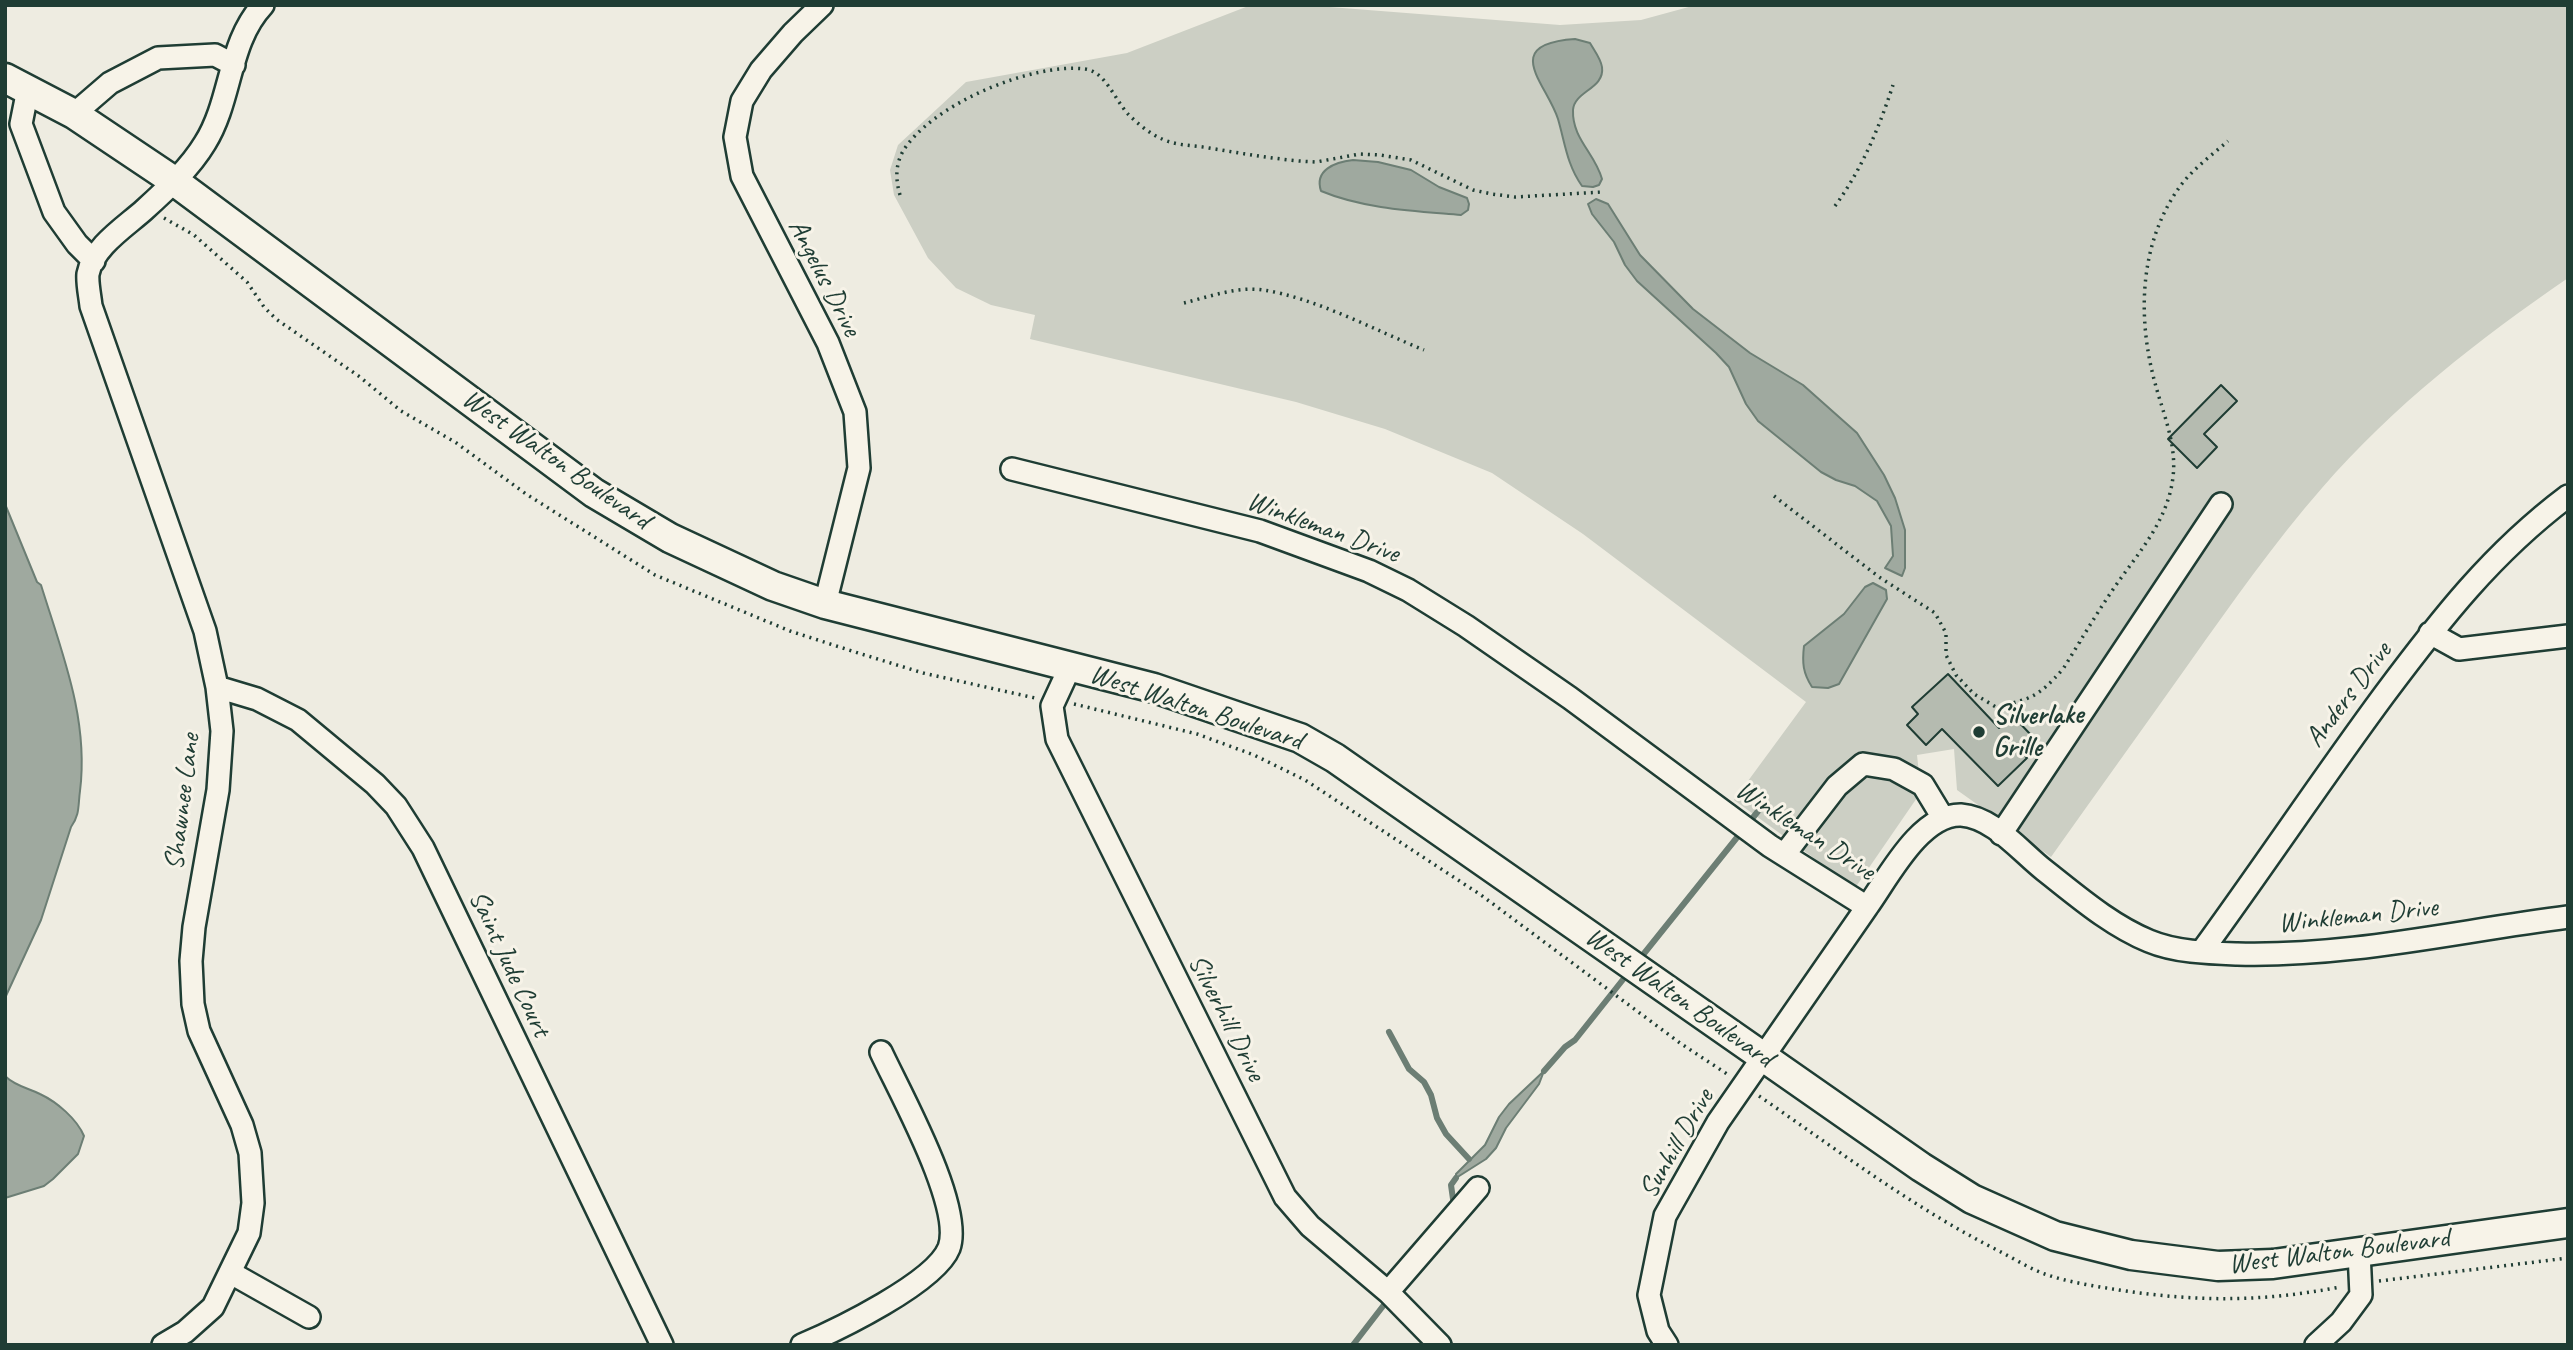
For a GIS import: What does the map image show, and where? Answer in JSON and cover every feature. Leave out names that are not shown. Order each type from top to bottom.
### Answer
[{"type":"main road","name":"West Walton Boulevard","points":[[16,84],[74,114],[174,181],[594,493],[670,538],[774,586],[825,604],[1154,688],[1300,738],[1335,758],[1921,1167],[1972,1199],[2055,1236],[2131,1255],[2218,1266],[2273,1264],[2568,1223]]},
{"type":"street","points":[[16,84],[21,124],[54,212],[76,244],[94,261],[113,236],[174,181],[206,142],[251,18],[263,5]]},
{"type":"street","name":"Angelus Drive","points":[[822,5],[761,70],[742,101],[736,138],[742,176],[828,344],[855,412],[859,468],[825,604]]},
{"type":"street","points":[[74,114],[110,83],[158,58],[215,55],[234,65]]},
{"type":"street","name":"Shawnee Lane","points":[[94,261],[88,274],[91,306],[205,631],[218,687],[222,731],[218,790],[198,903],[191,961],[193,1004],[199,1031],[242,1125],[250,1153],[253,1203],[249,1233],[231,1273],[213,1307],[185,1332],[163,1345]]},
{"type":"street","name":"Winkleman Drive","points":[[1012,469],[1260,531],[1369,571],[1408,590],[1466,626],[1570,698],[1784,855],[1867,907],[1920,834],[1943,818],[1959,815],[1976,817],[2001,834],[2117,925],[2149,941],[2175,948],[2309,954],[2378,947],[2568,917]]},
{"type":"street","name":"Anders Drive","points":[[2202,951],[2329,770],[2453,604],[2501,554],[2545,513],[2568,496]]},
{"type":"street","points":[[2001,834],[2221,504]]},
{"type":"street","points":[[2430,633],[2459,649],[2568,636]]},
{"type":"street","name":"Silverhill Drive","points":[[1070,667],[1052,706],[1057,739],[1285,1196],[1310,1226],[1388,1292],[1440,1345]]},
{"type":"street","name":"Saint Jude Court","points":[[218,687],[257,699],[298,720],[375,784],[396,806],[424,848],[662,1345]]},
{"type":"street","points":[[1784,855],[1837,786],[1863,764],[1894,769],[1923,785],[1943,818]]},
{"type":"street","name":"Sunhill Drive","points":[[1667,1345],[1658,1331],[1648,1295],[1665,1216],[1718,1122],[1867,907]]},
{"type":"street","points":[[802,1345],[838,1329],[902,1292],[935,1266],[949,1248],[952,1223],[949,1202],[881,1052]]},
{"type":"street","points":[[1388,1292],[1478,1188]]},
{"type":"street","points":[[2316,1345],[2353,1308],[2361,1295],[2359,1252]]},
{"type":"street","points":[[231,1273],[309,1317]]},
{"type":"path","points":[[900,195],[897,168],[901,154],[911,141],[946,112],[986,88],[1022,76],[1083,68],[1094,71],[1128,115],[1142,127],[1161,139],[1181,145],[1299,161],[1317,162],[1360,154],[1396,157],[1428,167],[1473,190],[1515,197],[1602,192]]},
{"type":"path","points":[[1835,206],[1855,178],[1893,85]]},
{"type":"path","points":[[1774,496],[1879,577],[1935,613],[1946,633],[1946,655],[1956,675],[1975,694],[1997,707],[2021,701],[2043,691],[2063,669],[2165,512],[2173,476],[2172,451],[2146,349],[2144,326],[2145,286],[2152,240],[2166,208],[2182,184],[2228,141]]},
{"type":"path","points":[[150,205],[163,217],[194,235],[247,282],[276,319],[360,377],[401,411],[456,442],[526,494],[655,575],[779,626],[855,652],[972,685],[1133,717],[1196,734],[1254,755],[1305,780],[1481,895],[1680,1043],[1898,1194],[1944,1223],[2044,1273],[2098,1287],[2163,1296],[2233,1300],[2298,1295],[2360,1284],[2568,1258]]},
{"type":"path","points":[[1184,303],[1229,292],[1261,289],[1295,298],[1424,350]]},
{"type":"shaded area","points":[[1251,5],[1304,5],[1560,25],[1641,20],[1696,5],[2568,5],[2568,278],[2438,375],[2378,429],[2322,488],[2238,596],[2051,857],[1957,790],[1954,749],[1917,755],[1921,792],[1855,888],[1734,800],[1806,702],[1583,534],[1492,473],[1385,429],[1296,402],[1030,339],[1035,315],[991,305],[956,288],[928,258],[894,195],[890,170],[898,145],[966,82],[1127,53]]},
{"type":"shaded area","points":[[1575,39],[1590,43],[1602,67],[1599,80],[1578,98],[1573,110],[1576,129],[1602,179],[1599,185],[1593,187],[1582,186],[1573,170],[1558,119],[1534,68],[1533,57],[1539,49],[1552,42]]},
{"type":"shaded area","points":[[1353,160],[1378,162],[1411,170],[1439,187],[1467,198],[1468,210],[1461,215],[1390,208],[1355,202],[1321,191],[1323,172],[1333,165]]},
{"type":"shaded area","points":[[1596,199],[1608,204],[1640,255],[1693,309],[1750,353],[1803,385],[1857,433],[1884,475],[1895,498],[1905,530],[1905,568],[1902,576],[1885,568],[1893,556],[1891,526],[1877,501],[1855,486],[1821,472],[1758,421],[1746,404],[1729,367],[1637,281],[1625,265],[1614,242],[1592,214],[1588,204]]},
{"type":"shaded area","points":[[5,504],[37,582],[41,585],[65,661],[77,712],[82,764],[76,818],[41,920],[5,998]]},
{"type":"shaded area","points":[[1873,583],[1886,590],[1887,599],[1839,684],[1828,688],[1812,687],[1804,668],[1804,646],[1844,614],[1865,587]]},
{"type":"shaded area","points":[[1544,1071],[1539,1084],[1506,1128],[1496,1148],[1486,1159],[1456,1178],[1456,1174],[1485,1145],[1509,1104]]},
{"type":"shaded area","points":[[5,1076],[60,1106],[77,1123],[84,1136],[78,1154],[53,1179],[44,1186],[5,1198]]},
{"type":"building","points":[[2221,385],[2237,401],[2204,434],[2217,447],[2197,468],[2168,439]]},
{"type":"building","points":[[1948,674],[1999,728],[2012,715],[2031,735],[2018,748],[2027,758],[1998,786],[1942,729],[1926,745],[1907,725],[1918,714],[1912,707]]},
{"type":"waterway","points":[[1638,961],[1759,810]]},
{"type":"waterway","points":[[1544,1071],[1565,1047],[1575,1040],[1629,972]]},
{"type":"waterway","points":[[1389,1032],[1409,1069],[1424,1082],[1446,1134],[1469,1159]]},
{"type":"waterway","points":[[1454,1206],[1451,1185],[1456,1178]]},
{"type":"waterway","points":[[1353,1345],[1390,1297]]},
{"type":"place","name":"Silverlake Grille","points":[[1979,732]]}]
